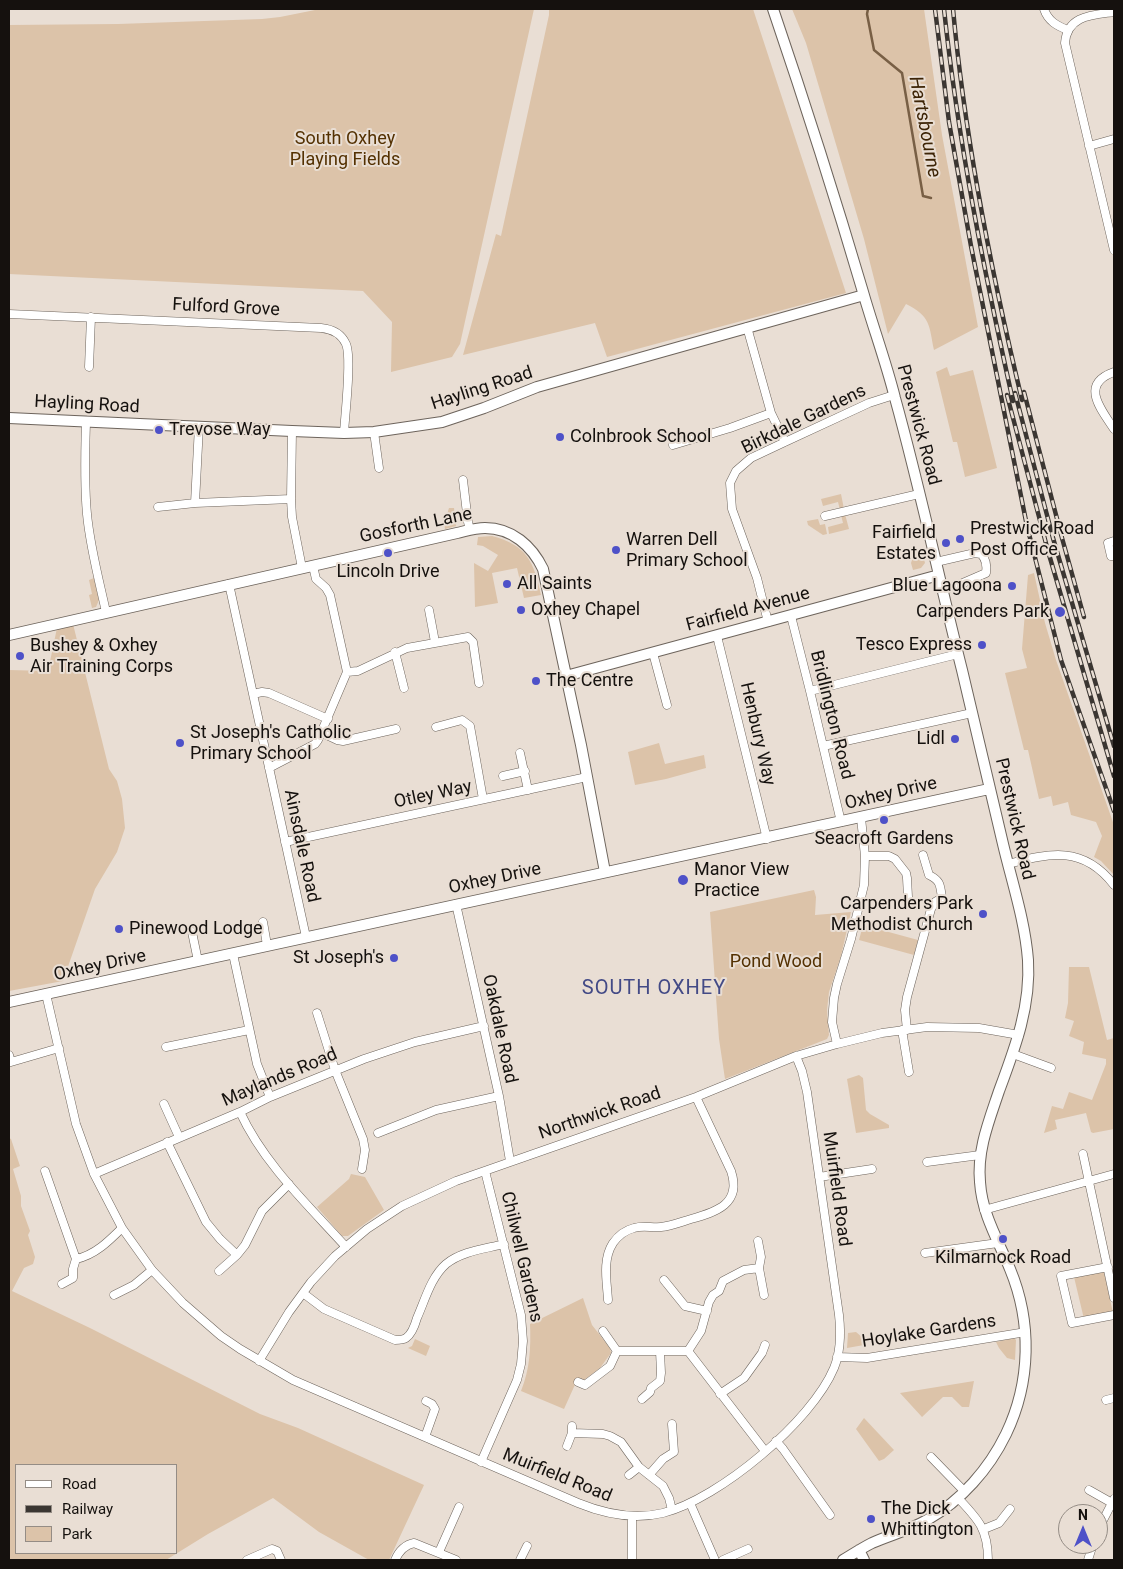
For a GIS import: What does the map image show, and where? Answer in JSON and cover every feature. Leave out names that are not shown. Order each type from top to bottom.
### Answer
[{"type":"street","name":"Prestwick Road","points":[[774,9],[811,121],[894,395],[943,590],[1008,864],[1025,937],[1028,964],[1026,1004],[1019,1035],[988,1124],[980,1155],[979,1178],[984,1210],[1018,1290],[1026,1332],[1026,1360],[1020,1396],[1014,1415],[998,1449],[986,1467],[962,1495],[929,1519],[905,1531],[873,1543],[843,1560]]},
{"type":"street","points":[[1044,9],[1050,20],[1068,30]]},
{"type":"street","points":[[1114,12],[1085,16],[1074,22],[1068,30],[1065,43],[1114,250]]},
{"type":"street","points":[[1089,146],[1114,139]]},
{"type":"street","name":"Hayling Road","points":[[9,418],[344,433],[374,432],[442,422],[532,389],[864,295]]},
{"type":"street","name":"Fulford Grove","points":[[9,314],[312,327],[332,330],[343,339],[348,352],[344,433]]},
{"type":"street","points":[[89,367],[91,318]]},
{"type":"street","points":[[747,328],[772,413],[785,442]]},
{"type":"street","points":[[1114,372],[1101,378],[1096,385],[1095,392],[1097,401],[1114,429]]},
{"type":"street","name":"Birkdale Gardens","points":[[768,622],[757,578],[732,509],[730,483],[736,471],[751,458],[869,404],[894,395]]},
{"type":"street","points":[[673,445],[772,413]]},
{"type":"street","points":[[86,422],[86,514],[106,612]]},
{"type":"street","points":[[195,503],[199,426]]},
{"type":"street","points":[[292,431],[292,517],[302,568]]},
{"type":"street","points":[[374,432],[379,468]]},
{"type":"street","points":[[463,480],[470,530]]},
{"type":"street","points":[[825,516],[919,494]]},
{"type":"street","points":[[158,507],[195,503],[291,499]]},
{"type":"street","name":"Gosforth Lane","points":[[9,635],[470,530],[485,528],[503,531],[523,542],[536,556],[544,575],[605,872]]},
{"type":"street","points":[[1114,541],[1108,543],[1111,556],[1114,556]]},
{"type":"street","points":[[936,562],[975,553],[981,554],[985,560],[986,573],[943,590]]},
{"type":"street","points":[[269,768],[315,744],[328,719],[347,672],[330,595],[326,588],[316,579],[313,566]]},
{"type":"street","name":"Fairfield Avenue","points":[[566,676],[939,575]]},
{"type":"street","name":"Ainsdale Road","points":[[229,584],[306,937]]},
{"type":"street","points":[[429,610],[435,642]]},
{"type":"street","name":"Bridlington Road","points":[[791,616],[841,822]]},
{"type":"street","name":"Henbury Way","points":[[717,636],[766,838]]},
{"type":"street","points":[[347,672],[358,671],[407,648],[468,637],[471,640],[479,683]]},
{"type":"street","points":[[395,652],[404,688]]},
{"type":"street","points":[[652,653],[667,705]]},
{"type":"street","points":[[810,691],[958,654]]},
{"type":"street","points":[[253,694],[268,693],[328,719]]},
{"type":"street","points":[[824,746],[972,713]]},
{"type":"street","points":[[436,727],[462,720],[470,726],[483,799]]},
{"type":"street","points":[[322,732],[343,741],[396,729]]},
{"type":"street","points":[[520,753],[528,790]]},
{"type":"street","points":[[504,776],[525,771]]},
{"type":"street","name":"Otley Way","points":[[285,842],[587,777]]},
{"type":"street","name":"Oxhey Drive","points":[[9,1002],[989,789]]},
{"type":"street","points":[[837,1044],[832,1022],[834,998],[852,939],[864,879],[865,856],[861,818]]},
{"type":"street","points":[[1008,864],[1050,854],[1065,854],[1090,863],[1108,876],[1114,885]]},
{"type":"street","points":[[908,1072],[905,1030],[907,997],[931,909],[935,902],[942,898],[940,883],[929,875],[923,855]]},
{"type":"street","points":[[865,856],[889,856],[895,859],[906,873],[908,897]]},
{"type":"street","name":"Oakdale Road","points":[[456,904],[499,1096],[510,1161]]},
{"type":"street","points":[[263,922],[267,945]]},
{"type":"street","points":[[192,932],[198,962]]},
{"type":"street","points":[[233,954],[257,1064],[270,1097]]},
{"type":"street","name":"Muirfield Road","points":[[46,994],[76,1124],[94,1174],[122,1228],[152,1270],[183,1303],[221,1336],[259,1361],[293,1380],[588,1508],[615,1515],[654,1515],[672,1510],[690,1503],[735,1476],[765,1452],[792,1426],[824,1386],[834,1366],[840,1345],[841,1326],[807,1092],[796,1056]]},
{"type":"street","points":[[317,1013],[335,1070],[363,1139],[365,1150],[362,1169]]},
{"type":"street","name":"Maylands Road","points":[[94,1174],[240,1112],[270,1097],[382,1052],[415,1042],[484,1026]]},
{"type":"street","name":"Northwick Road","points":[[259,1361],[284,1318],[303,1293],[324,1268],[346,1247],[367,1229],[402,1206],[456,1180],[696,1097],[796,1056],[837,1044],[882,1033],[927,1027],[966,1027],[1019,1035]]},
{"type":"street","points":[[166,1047],[249,1030]]},
{"type":"street","points":[[9,1054],[11,1062],[59,1048]]},
{"type":"street","points":[[1013,1054],[1051,1068]]},
{"type":"street","points":[[378,1133],[436,1110],[499,1096]]},
{"type":"street","points":[[608,1300],[606,1259],[613,1243],[622,1234],[636,1227],[668,1226],[712,1213],[724,1206],[731,1196],[734,1184],[731,1171],[696,1097]]},
{"type":"street","points":[[164,1104],[179,1137]]},
{"type":"street","points":[[240,1112],[255,1141],[289,1184],[346,1247]]},
{"type":"street","points":[[167,1142],[206,1222],[237,1255]]},
{"type":"street","points":[[1083,1154],[1114,1298]]},
{"type":"street","points":[[927,1162],[980,1155]]},
{"type":"street","points":[[819,1177],[872,1169]]},
{"type":"street","name":"Chilwell Gardens","points":[[482,1462],[517,1380],[522,1353],[523,1333],[521,1315],[486,1170]]},
{"type":"street","points":[[45,1171],[76,1258],[73,1278],[62,1284]]},
{"type":"street","points":[[984,1210],[1114,1174]]},
{"type":"street","points":[[219,1271],[237,1255],[250,1237],[262,1211],[289,1184]]},
{"type":"street","points":[[76,1258],[83,1257],[103,1246],[122,1228]]},
{"type":"street","points":[[758,1241],[761,1257],[759,1268],[764,1296]]},
{"type":"street","points":[[925,1253],[998,1243]]},
{"type":"street","points":[[303,1293],[324,1309],[394,1340],[402,1340],[413,1330],[431,1286],[441,1269],[461,1255],[504,1244]]},
{"type":"street","points":[[1108,1267],[1061,1276],[1072,1323],[1114,1314]]},
{"type":"street","points":[[688,1351],[701,1331],[709,1302],[719,1290],[723,1281],[744,1270],[759,1268]]},
{"type":"street","points":[[114,1295],[134,1285],[152,1270]]},
{"type":"street","points":[[664,1280],[685,1306],[706,1311]]},
{"type":"street","points":[[603,1331],[617,1350]]},
{"type":"street","name":"Hoylake Gardens","points":[[837,1356],[867,1358],[1026,1332]]},
{"type":"street","points":[[720,1394],[746,1375],[765,1346]]},
{"type":"street","points":[[617,1350],[688,1351]]},
{"type":"street","points":[[578,1382],[585,1385],[610,1366],[617,1350]]},
{"type":"street","points":[[642,1399],[660,1381],[660,1351]]},
{"type":"street","points":[[688,1351],[765,1452]]},
{"type":"street","points":[[425,1437],[435,1409],[432,1404],[426,1401]]},
{"type":"street","points":[[649,1475],[663,1459],[674,1452],[672,1424]]},
{"type":"street","points":[[566,1446],[572,1430],[616,1438],[624,1444],[639,1467],[663,1486],[672,1510]]},
{"type":"street","points":[[776,1442],[830,1515]]},
{"type":"street","points":[[931,1456],[962,1495],[984,1529],[988,1560]]},
{"type":"street","points":[[629,1475],[639,1467]]},
{"type":"street","points":[[1089,1490],[1113,1501]]},
{"type":"street","points":[[690,1503],[715,1560]]},
{"type":"street","points":[[439,1552],[459,1506]]},
{"type":"street","points":[[984,1529],[999,1523],[1010,1509]]},
{"type":"street","points":[[632,1516],[632,1560]]},
{"type":"street","points":[[394,1560],[404,1546],[414,1543],[456,1560]]},
{"type":"street","points":[[520,1560],[527,1546]]},
{"type":"street","points":[[247,1560],[272,1549],[276,1551],[281,1560]]},
{"type":"street","points":[[723,1560],[748,1549]]},
{"type":"street","points":[[859,1550],[864,1560]]},
{"type":"green space","name":"South Oxhey Playing Fields","points":[[320,9],[534,9],[460,344],[452,357],[391,372],[392,322],[363,291],[9,274],[9,25],[118,24],[262,19]]},
{"type":"green space","points":[[549,9],[753,9],[846,293],[607,357],[595,323],[463,355],[496,234],[501,236]]},
{"type":"green space","points":[[792,9],[924,9],[942,135],[978,327],[934,350],[928,322],[914,308],[906,304],[888,334],[864,239],[806,43]]},
{"type":"green space","points":[[947,367],[950,376],[973,370],[997,468],[965,477],[957,442],[953,442],[936,372]]},
{"type":"green space","points":[[841,494],[844,509],[840,510],[838,502],[823,506],[821,499]]},
{"type":"green space","points":[[449,508],[454,508],[456,526],[445,529],[444,524]]},
{"type":"green space","points":[[845,514],[849,529],[829,534],[828,527],[843,523],[841,515]]},
{"type":"green space","points":[[818,519],[820,525],[825,524],[827,534],[823,535],[808,525],[807,521]]},
{"type":"green space","points":[[492,536],[513,544],[527,556],[532,564],[541,595],[524,598],[517,568],[492,573],[498,603],[475,607],[474,563],[488,571],[498,555],[483,546],[477,545],[478,537]]},
{"type":"green space","points":[[922,552],[925,563],[921,568],[913,570],[911,563],[913,557]]},
{"type":"green space","points":[[1034,573],[1045,623],[1056,660],[1114,825],[1114,875],[1101,861],[1094,857],[1102,836],[1096,822],[1071,815],[1068,802],[1053,806],[1051,796],[1039,799],[1028,750],[1024,750],[1005,673],[1027,668],[1022,649],[1028,575]]},
{"type":"green space","points":[[94,578],[99,600],[96,607],[92,608],[89,595],[92,594],[89,580]]},
{"type":"green space","points":[[73,624],[109,769],[117,781],[122,799],[125,828],[117,852],[95,889],[63,981],[9,991],[9,670],[48,671],[57,628]]},
{"type":"green space","points":[[659,743],[665,764],[704,755],[706,768],[635,785],[628,752]]},
{"type":"green space","name":"Pond Wood","points":[[814,890],[816,897],[815,915],[851,912],[841,956],[829,992],[827,1010],[829,1035],[827,1039],[725,1079],[719,1039],[710,912]]},
{"type":"green space","points":[[863,925],[918,940],[914,955],[859,940]]},
{"type":"green space","points":[[1069,967],[1089,967],[1107,1040],[1114,1038],[1114,1129],[1091,1132],[1086,1113],[1055,1120],[1057,1129],[1044,1133],[1052,1106],[1063,1109],[1069,1092],[1092,1100],[1106,1064],[1106,1059],[1082,1054],[1084,1042],[1069,1036],[1074,1021],[1065,1018],[1068,1003]]},
{"type":"green space","points":[[859,1075],[863,1078],[866,1110],[889,1125],[889,1128],[856,1133],[847,1079]]},
{"type":"green space","points":[[9,1138],[20,1166],[13,1169],[35,1257],[33,1264],[24,1268],[12,1291],[90,1328],[260,1414],[298,1428],[424,1485],[389,1560],[369,1560],[319,1532],[273,1498],[178,1553],[178,1464],[15,1464],[15,1554],[176,1554],[166,1560],[9,1560]]},
{"type":"green space","points":[[351,1174],[365,1177],[384,1210],[348,1236],[342,1236],[317,1207],[349,1179]]},
{"type":"green space","points":[[1104,1272],[1113,1313],[1084,1319],[1074,1277]]},
{"type":"green space","points":[[583,1298],[592,1325],[610,1348],[611,1353],[600,1368],[584,1380],[578,1378],[564,1409],[521,1391],[529,1358],[530,1324]]},
{"type":"green space","points":[[856,1332],[863,1338],[864,1345],[847,1348],[848,1333]]},
{"type":"green space","points":[[1014,1338],[1016,1340],[1015,1360],[1007,1358],[996,1342]]},
{"type":"green space","points":[[415,1339],[430,1346],[426,1356],[408,1348],[412,1346]]},
{"type":"green space","points":[[974,1381],[969,1407],[962,1407],[952,1397],[943,1397],[922,1417],[900,1393]]},
{"type":"green space","points":[[864,1418],[894,1450],[884,1459],[879,1461],[856,1429]]},
{"type":"waterway","name":"Hartsbourne","points":[[868,9],[867,14],[874,50],[902,73],[923,196],[931,198]]},
{"type":"railway","points":[[935,9],[949,122],[971,246],[1027,526],[1061,660],[1114,811]]},
{"type":"railway","points":[[944,9],[964,157],[1013,401]]},
{"type":"railway","points":[[953,9],[964,107],[980,205],[1022,400]]},
{"type":"railway","points":[[1024,392],[1084,617]]},
{"type":"railway","points":[[1015,393],[1053,538],[1114,746]]},
{"type":"railway","points":[[1007,395],[1048,551],[1114,776]]},
{"type":"place","name":"Trevose Way","points":[[159,430]]},
{"type":"place","name":"Colnbrook School","points":[[560,437]]},
{"type":"place","name":"Prestwick Road Post Office","points":[[960,539]]},
{"type":"place","name":"Fairfield Estates","points":[[946,543]]},
{"type":"place","name":"Warren Dell Primary School","points":[[616,550]]},
{"type":"place","name":"Lincoln Drive","points":[[388,553]]},
{"type":"place","name":"All Saints","points":[[507,584]]},
{"type":"place","name":"Blue Lagoona","points":[[1012,586]]},
{"type":"place","name":"Oxhey Chapel","points":[[521,610]]},
{"type":"place","name":"Carpenders Park","points":[[1060,612]]},
{"type":"place","name":"Tesco Express","points":[[982,645]]},
{"type":"place","name":"Bushey & Oxhey Air Training Corps","points":[[20,656]]},
{"type":"place","name":"The Centre","points":[[536,681]]},
{"type":"place","name":"Lidl","points":[[955,739]]},
{"type":"place","name":"St Joseph's Catholic Primary School","points":[[180,743]]},
{"type":"place","name":"Seacroft Gardens","points":[[884,820]]},
{"type":"place","name":"Manor View Practice","points":[[683,880]]},
{"type":"place","name":"Carpenders Park Methodist Church","points":[[983,914]]},
{"type":"place","name":"Pinewood Lodge","points":[[119,929]]},
{"type":"place","name":"St Joseph's","points":[[394,958]]},
{"type":"place","name":"Kilmarnock Road","points":[[1003,1239]]},
{"type":"place","name":"The Dick Whittington","points":[[871,1519]]},
{"type":"district","name":"SOUTH OXHEY","points":[[654,989]]}]
